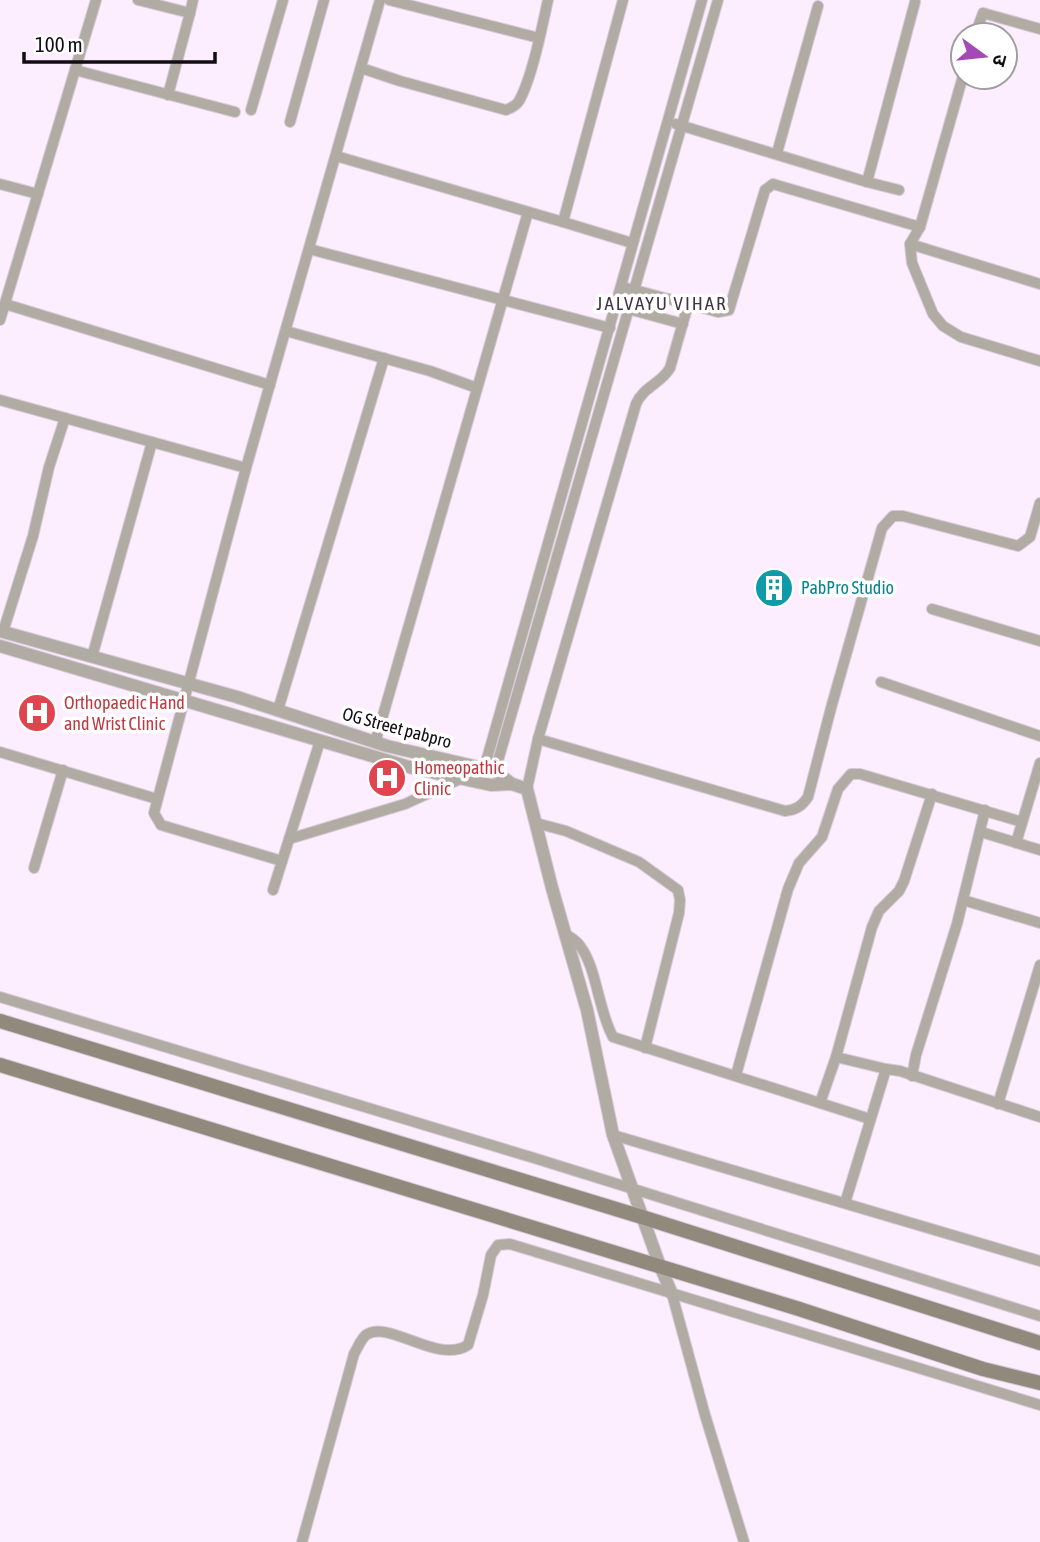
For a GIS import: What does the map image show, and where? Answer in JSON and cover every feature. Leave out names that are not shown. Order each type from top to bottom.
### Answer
[{"type":"main road","points":[[0,1021],[642,1217],[1040,1343]]},
{"type":"main road","points":[[0,1065],[660,1266],[983,1369],[1040,1383]]},
{"type":"street","points":[[0,320],[96,0]]},
{"type":"street","points":[[138,0],[190,13]]},
{"type":"street","points":[[168,95],[193,0]]},
{"type":"street","points":[[251,110],[283,0]]},
{"type":"street","points":[[290,122],[324,0]]},
{"type":"street","points":[[282,862],[160,825],[154,813],[246,468],[380,0]]},
{"type":"street","points":[[389,0],[539,37]]},
{"type":"street","points":[[361,68],[506,110],[513,108],[519,102],[548,0]]},
{"type":"street","points":[[563,222],[623,0]]},
{"type":"street","points":[[485,784],[632,243],[702,0]]},
{"type":"street","points":[[489,770],[634,290],[718,0]]},
{"type":"street","points":[[867,182],[915,2]]},
{"type":"street","points":[[777,153],[818,6]]},
{"type":"street","points":[[980,21],[983,13],[1012,21]]},
{"type":"street","points":[[1019,23],[1040,29]]},
{"type":"street","points":[[75,70],[236,112]]},
{"type":"street","points":[[959,91],[920,227],[910,244],[912,263],[933,314],[943,326],[961,337],[1040,361]]},
{"type":"street","points":[[667,122],[899,190]]},
{"type":"street","points":[[336,156],[632,243]]},
{"type":"street","points":[[0,184],[38,194]]},
{"type":"street","points":[[621,286],[718,312],[729,310],[765,190],[773,184],[920,227]]},
{"type":"street","points":[[375,743],[528,212]]},
{"type":"street","points":[[910,244],[1040,284]]},
{"type":"street","points":[[309,249],[610,328]]},
{"type":"street","points":[[5,304],[270,384]]},
{"type":"street","points":[[688,304],[670,368],[665,377],[643,392],[636,404],[538,739],[527,789],[599,1060],[613,1135],[672,1294],[744,1542]]},
{"type":"street","points":[[616,306],[683,324]]},
{"type":"street","points":[[286,331],[430,371],[477,388]]},
{"type":"street","points":[[278,710],[384,358]]},
{"type":"street","points":[[0,400],[246,468]]},
{"type":"street","points":[[2,631],[33,536],[65,418]]},
{"type":"street","points":[[92,657],[152,442]]},
{"type":"street","points":[[538,739],[785,811],[793,810],[808,797],[886,521],[892,516],[903,516],[1018,546],[1030,537],[1040,503]]},
{"type":"street","points":[[932,608],[1040,640]]},
{"type":"street","name":"OG Street pabpro","points":[[2,631],[278,710],[375,743],[489,770],[512,784]]},
{"type":"street","name":"OG Street pabpro","points":[[0,646],[320,741],[460,779],[485,784],[512,784]]},
{"type":"street","points":[[881,682],[1040,736]]},
{"type":"street","points":[[273,890],[320,741]]},
{"type":"street","points":[[0,752],[158,799]]},
{"type":"street","points":[[1016,843],[1040,763]]},
{"type":"street","points":[[34,868],[63,770]]},
{"type":"street","points":[[736,1075],[788,889],[799,863],[822,837],[843,781],[851,774],[860,774],[1022,822]]},
{"type":"street","points":[[289,839],[405,804],[460,779]]},
{"type":"street","points":[[512,784],[527,789]]},
{"type":"street","points":[[820,1103],[836,1057],[872,927],[879,911],[899,891],[904,881],[932,794]]},
{"type":"street","points":[[912,1076],[963,900],[985,810]]},
{"type":"street","points":[[536,823],[566,831],[639,862],[678,890],[679,913],[645,1048]]},
{"type":"street","points":[[981,832],[1040,850]]},
{"type":"street","points":[[963,900],[1040,923]]},
{"type":"street","points":[[567,935],[579,944],[585,955],[605,1023],[613,1037],[870,1119]]},
{"type":"street","points":[[998,1104],[1040,965]]},
{"type":"street","points":[[0,997],[534,1158],[1040,1316]]},
{"type":"street","points":[[836,1057],[912,1076],[1040,1117]]},
{"type":"street","points":[[845,1203],[886,1069]]},
{"type":"street","points":[[613,1135],[1040,1261]]},
{"type":"street","points":[[302,1542],[354,1354],[364,1337],[373,1332],[386,1333],[451,1351],[468,1345],[483,1295],[491,1255],[498,1245],[510,1244],[1040,1405]]},
{"type":"place","name":"PabPro Studio","points":[[774,588]]},
{"type":"place","name":"Orthopaedic Hand and Wrist Clinic","points":[[37,713]]},
{"type":"place","name":"Homeopathic Clinic","points":[[387,778]]},
{"type":"district","name":"JALVAYU VIHAR","points":[[662,303]]}]
